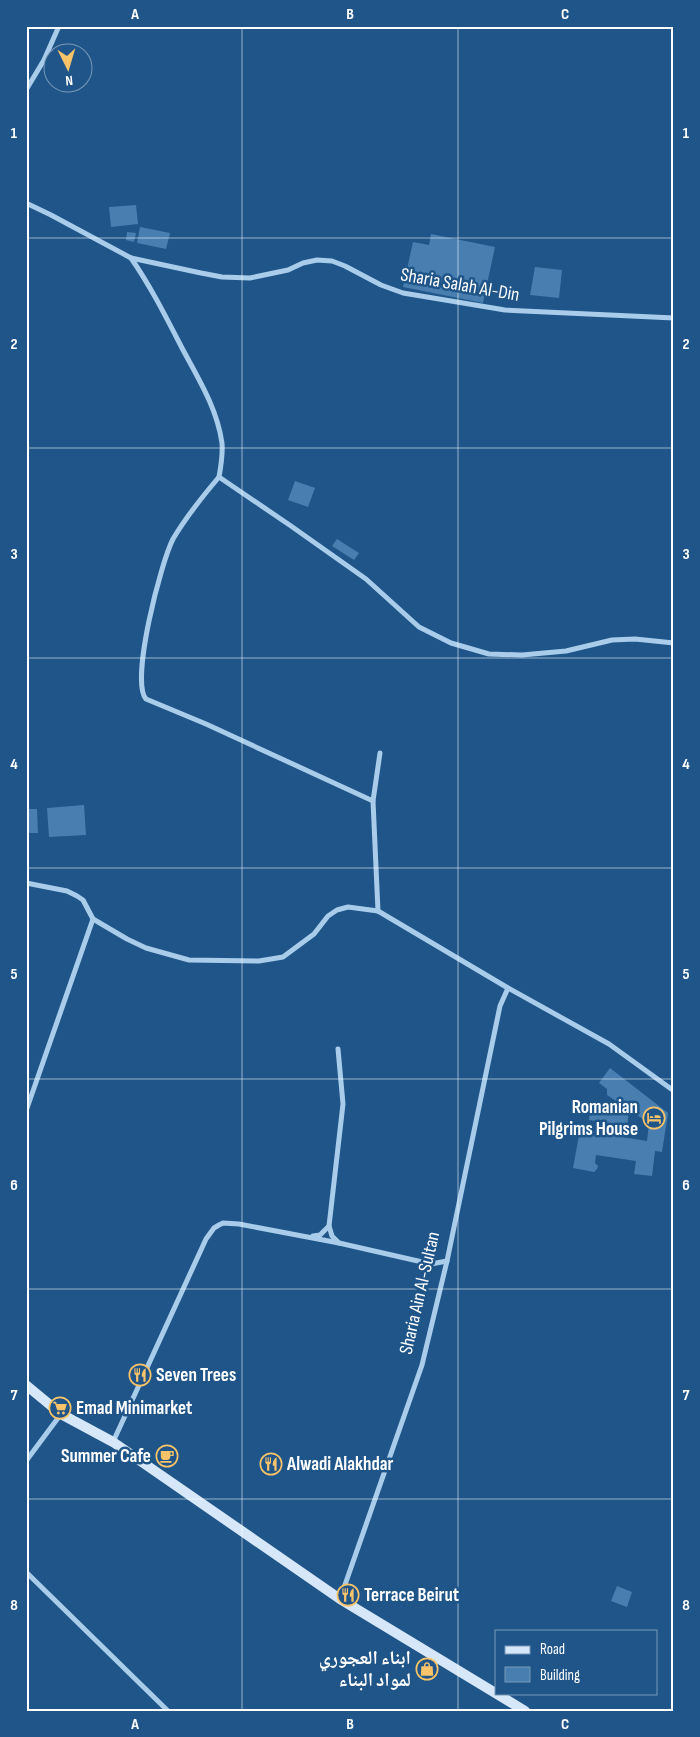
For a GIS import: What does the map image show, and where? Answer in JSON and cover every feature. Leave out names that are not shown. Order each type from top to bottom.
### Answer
[{"type":"main road","points":[[26,1386],[61,1414],[113,1442],[340,1599],[495,1693]]},
{"type":"main road","points":[[496,1694],[524,1711]]},
{"type":"street","points":[[26,90],[44,60],[59,26]]},
{"type":"street","name":"Sharia Salah Al-Din","points":[[26,203],[131,258],[201,274],[250,278],[288,270],[303,263],[316,260],[332,261],[381,285],[403,293],[505,310],[674,318]]},
{"type":"street","points":[[131,258],[145,278],[210,402],[222,444],[222,457],[218,477],[193,508],[173,541],[163,566],[141,666],[141,683],[144,697],[373,801]]},
{"type":"street","points":[[218,477],[292,526],[366,579],[418,627],[451,643],[489,654],[522,655],[566,650],[612,640],[635,638],[674,643]]},
{"type":"street","points":[[378,911],[373,801],[380,753]]},
{"type":"street","points":[[26,883],[67,891],[83,900],[93,919],[146,948],[189,960],[260,961],[283,957],[314,934],[328,916],[337,910],[348,907],[378,911],[508,988],[609,1044],[674,1090]]},
{"type":"street","points":[[26,1111],[93,919]]},
{"type":"street","name":"Sharia Ain Al-Sultan","points":[[340,1599],[422,1365],[447,1261],[500,1006],[508,988]]},
{"type":"street","points":[[338,1049],[343,1104],[329,1226],[332,1236],[339,1243]]},
{"type":"street","points":[[113,1442],[173,1312],[199,1250],[214,1228],[223,1223],[310,1237],[431,1264],[447,1261]]},
{"type":"street","points":[[310,1237],[320,1235],[329,1226]]},
{"type":"street","points":[[26,1461],[61,1414]]},
{"type":"street","points":[[26,1572],[168,1711]]},
{"type":"building","points":[[136,205],[138,224],[111,227],[109,207]]},
{"type":"building","points":[[140,227],[170,233],[166,249],[137,243]]},
{"type":"building","points":[[127,232],[136,233],[134,242],[126,240]]},
{"type":"building","points":[[431,234],[495,247],[483,303],[403,287],[413,242],[429,245]]},
{"type":"building","points":[[535,267],[562,270],[559,298],[530,295]]},
{"type":"building","points":[[295,481],[315,488],[308,507],[288,500]]},
{"type":"building","points":[[337,539],[359,553],[354,560],[332,546]]},
{"type":"building","points":[[84,805],[86,835],[49,837],[47,808]]},
{"type":"building","points":[[26,809],[37,809],[38,833],[26,833]]},
{"type":"building","name":"Romanian Pilgrims House","points":[[610,1068],[668,1113],[662,1152],[655,1151],[652,1176],[634,1174],[636,1161],[596,1155],[595,1163],[598,1166],[594,1172],[573,1168],[580,1130],[588,1128],[593,1129],[597,1133],[647,1141],[649,1123],[607,1095],[607,1089],[599,1083]]},
{"type":"building","points":[[591,1105],[629,1111],[627,1126],[589,1120]]},
{"type":"building","points":[[617,1586],[632,1592],[627,1607],[611,1601]]},
{"type":"place","name":"Romanian Pilgrims House","points":[[654,1118]]},
{"type":"place","name":"Seven Trees","points":[[140,1375]]},
{"type":"place","name":"Emad Minimarket","points":[[60,1408]]},
{"type":"place","name":"Summer Cafe","points":[[167,1456]]},
{"type":"place","name":"Alwadi Alakhdar","points":[[271,1464]]},
{"type":"place","name":"Terrace Beirut","points":[[348,1595]]},
{"type":"place","name":"ابناء العجوري لمواد البناء","points":[[427,1669]]}]
